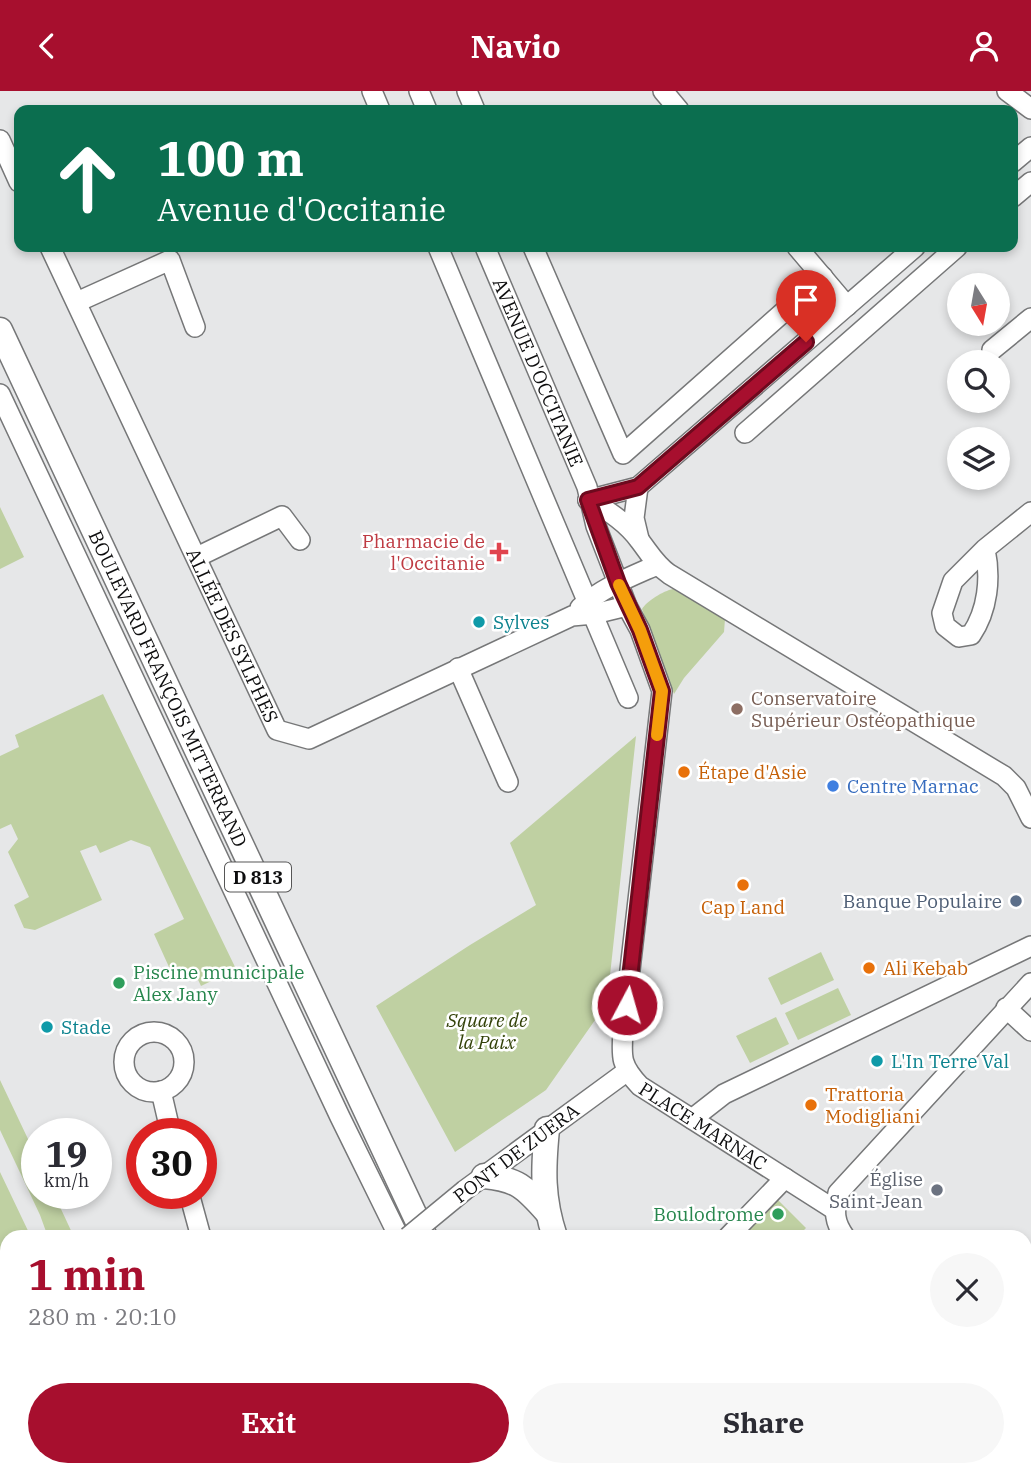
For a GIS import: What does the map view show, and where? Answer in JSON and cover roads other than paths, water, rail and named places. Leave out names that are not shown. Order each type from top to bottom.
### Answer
[{"type":"main road","name":"BOULEVARD FRANÇOIS MITTERRAND","points":[[0,330],[422,1230]]},
{"type":"main road","points":[[547,1129],[543,1181],[547,1212],[553,1230]]},
{"type":"main road","points":[[474,1183],[513,1181],[532,1195],[547,1212]]},
{"type":"street","points":[[663,91],[676,105]]},
{"type":"street","points":[[1007,91],[1031,109]]},
{"type":"street","points":[[0,140],[14,171]]},
{"type":"street","name":"ALLÉE DES SYLPHES","points":[[53,252],[276,730],[309,739],[572,617],[591,607],[618,583]]},
{"type":"street","points":[[440,252],[628,698]]},
{"type":"street","name":"AVENUE D'OCCITANIE","points":[[487,252],[587,487],[588,500],[618,583],[640,630],[659,681],[662,691],[661,709]]},
{"type":"street","points":[[535,252],[638,487],[634,518],[639,539]]},
{"type":"street","points":[[801,252],[847,306]]},
{"type":"street","points":[[588,500],[638,487],[909,252]]},
{"type":"street","points":[[745,433],[951,252]]},
{"type":"street","points":[[78,302],[170,260],[195,327]]},
{"type":"street","points":[[623,454],[822,277]]},
{"type":"street","points":[[992,350],[1031,318]]},
{"type":"street","points":[[0,394],[396,1230]]},
{"type":"street","points":[[588,500],[614,514],[639,539],[657,565],[1004,776],[1016,788],[1031,818]]},
{"type":"street","points":[[985,549],[1031,512]]},
{"type":"street","points":[[197,557],[282,516],[300,540]]},
{"type":"street","points":[[618,583],[657,565]]},
{"type":"street","points":[[591,607],[627,606]]},
{"type":"street","points":[[458,668],[508,782]]},
{"type":"street","name":"PLACE MARNAC","points":[[661,709],[623,1031],[622,1057],[626,1072],[640,1086],[835,1210]]},
{"type":"street","points":[[692,1119],[707,1105],[741,1087],[1031,946]]},
{"type":"street","points":[[840,1230],[836,1224],[835,1210],[838,1193],[1031,983]]},
{"type":"street","points":[[1006,1008],[1031,1031]]},
{"type":"street","name":"PONT DE ZUERA","points":[[417,1230],[474,1183],[626,1072]]},
{"type":"street","points":[[160,1091],[168,1118]]},
{"type":"street","points":[[735,1230],[785,1178]]},
{"type":"street","points":[[193,1209],[199,1230]]},
{"type":"place","name":"Pharmacie de l'Occitanie","points":[[499,552]]},
{"type":"place","name":"Sylves","points":[[479,622]]},
{"type":"place","name":"Conservatoire Supérieur Ostéopathique","points":[[737,709]]},
{"type":"place","name":"Étape d'Asie","points":[[684,772]]},
{"type":"place","name":"Centre Marnac","points":[[833,786]]},
{"type":"place","name":"Cap Land","points":[[743,885]]},
{"type":"place","name":"Banque Populaire","points":[[1016,901]]},
{"type":"place","name":"Ali Kebab","points":[[869,968]]},
{"type":"place","name":"Piscine municipale Alex Jany","points":[[119,983]]},
{"type":"place","name":"Stade","points":[[47,1027]]},
{"type":"place","name":"L'In Terre Val","points":[[877,1061]]},
{"type":"place","name":"Trattoria Modigliani","points":[[811,1105]]},
{"type":"place","name":"Église Saint-Jean","points":[[937,1190]]},
{"type":"place","name":"Boulodrome","points":[[778,1214]]},
{"type":"park label","name":"Square de la Paix","points":[[487,1031]]}]
